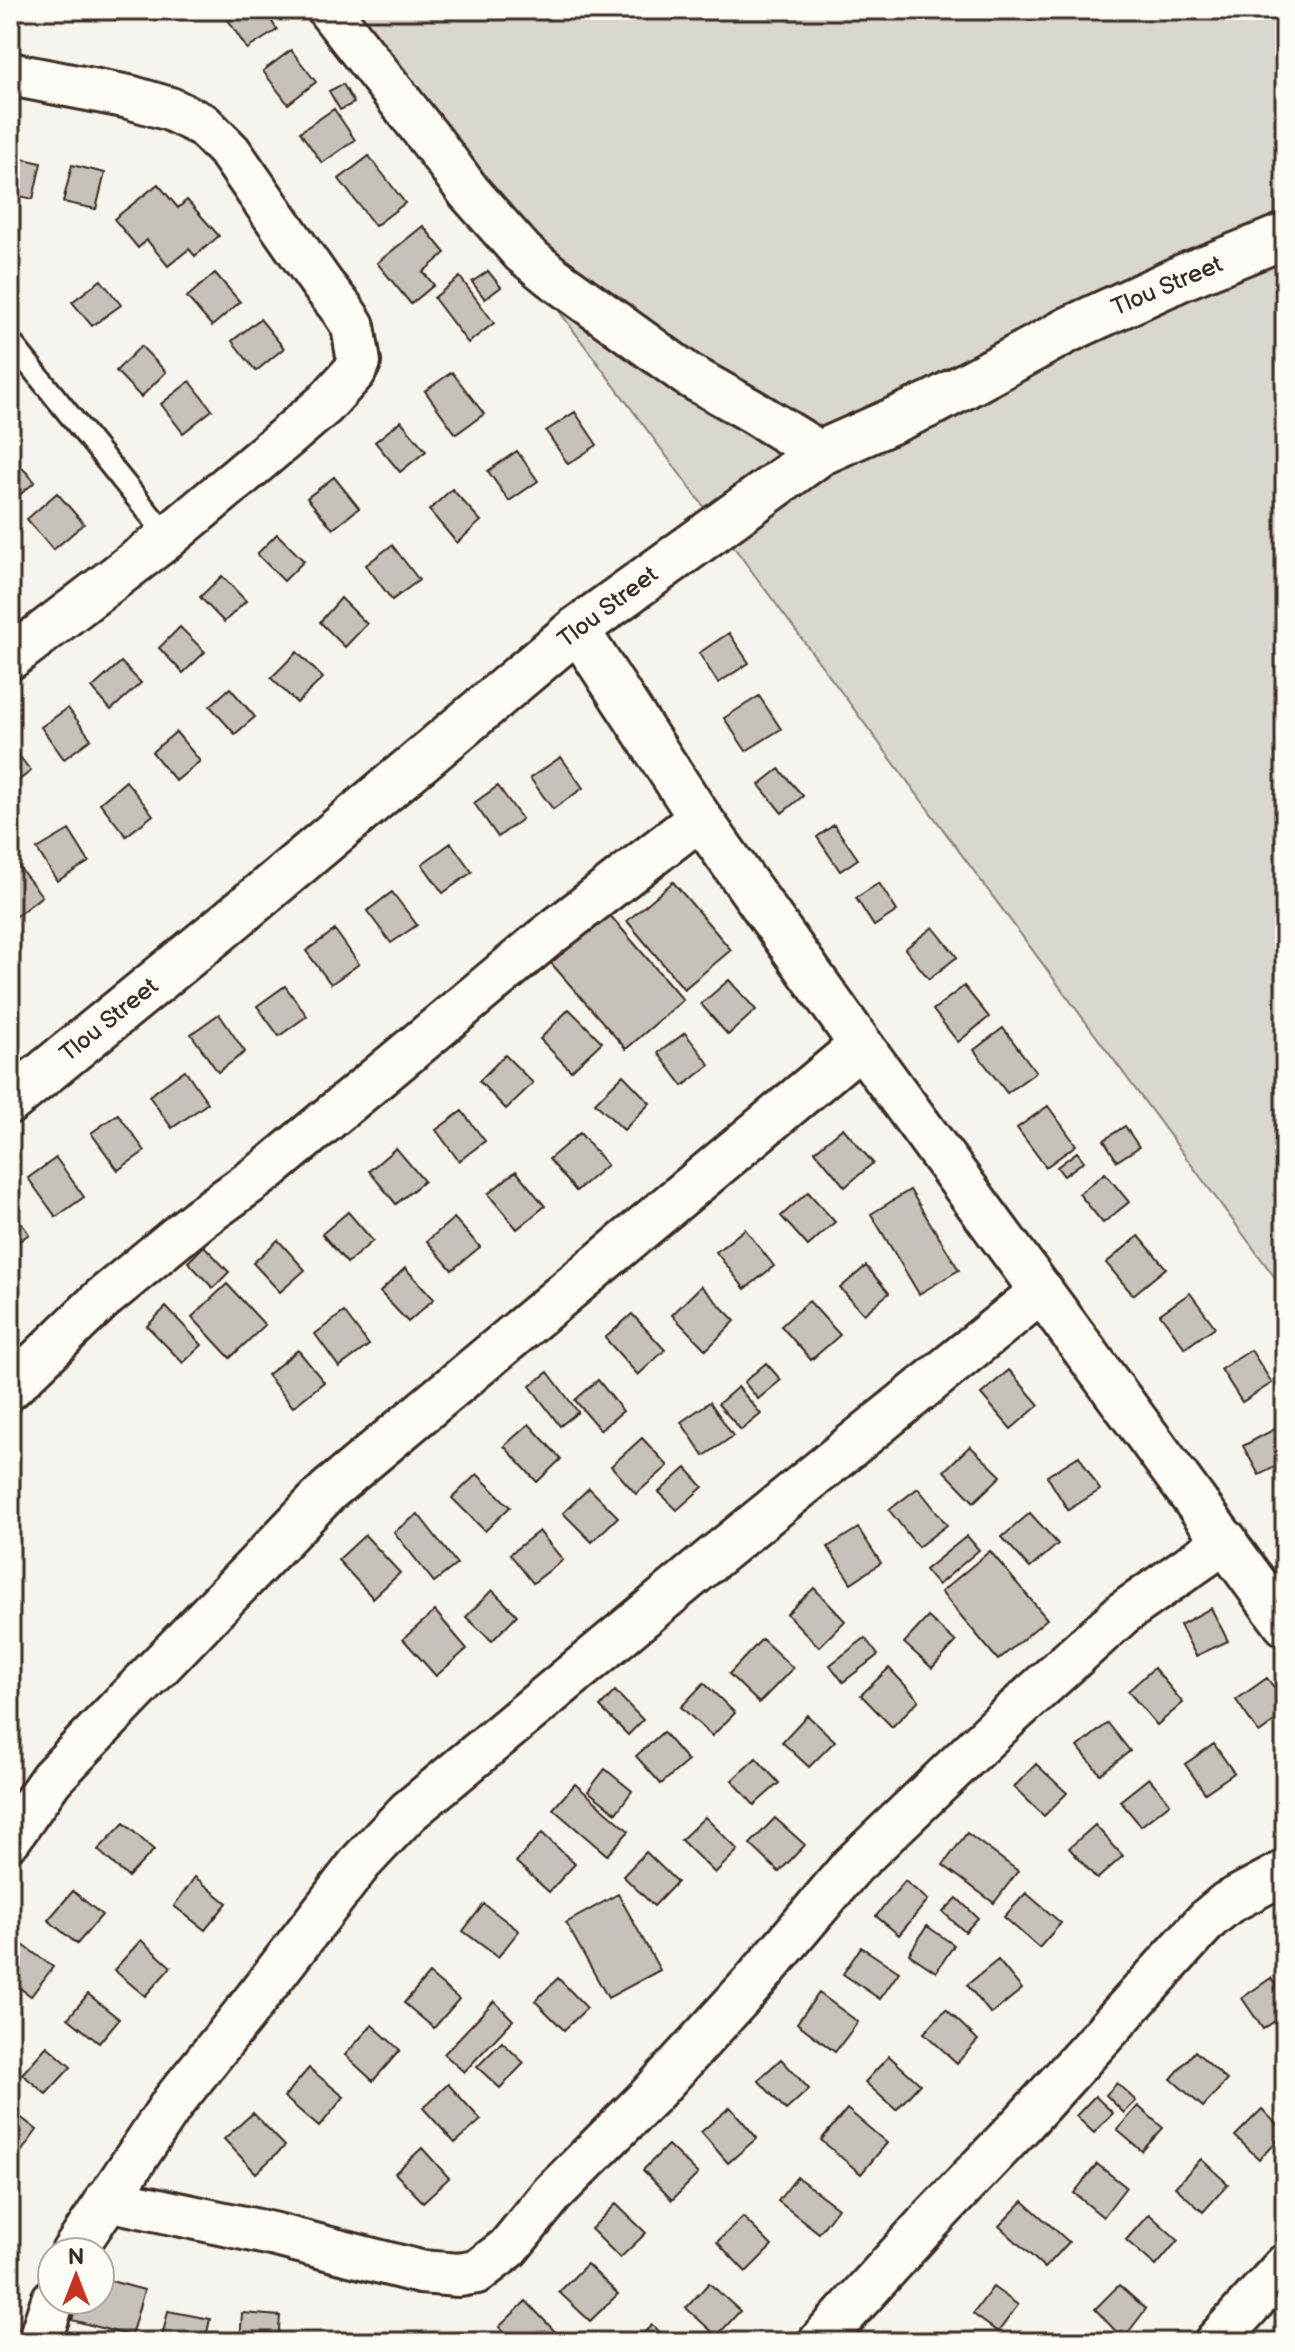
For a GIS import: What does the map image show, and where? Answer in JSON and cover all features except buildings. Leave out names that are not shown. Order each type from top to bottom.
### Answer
[{"type":"street","points":[[329,10],[469,192],[523,253],[688,375],[820,453]]},
{"type":"street","points":[[10,74],[129,97],[170,109],[203,125],[230,152],[342,309],[353,326],[359,362],[354,372],[325,404],[168,537],[10,658]]},
{"type":"street","name":"Tlou Street","points":[[10,1101],[223,927],[577,629],[820,453],[935,402],[1070,329],[1183,277],[1285,236]]},
{"type":"street","points":[[577,629],[700,818],[861,1045],[1285,1624]]},
{"type":"street","points":[[10,1388],[102,1299],[199,1219],[267,1170],[545,938],[700,818]]},
{"type":"street","points":[[10,1838],[51,1779],[328,1491],[861,1045]]},
{"type":"street","points":[[83,2236],[174,2101],[361,1862],[408,1812],[713,1558],[1042,1291]]},
{"type":"street","points":[[107,2199],[272,2234],[420,2272],[459,2275],[486,2267],[508,2248],[552,2194],[671,2073],[754,1982],[852,1866],[1123,1613],[1226,1541]]},
{"type":"street","points":[[820,2342],[1209,1918],[1227,1903],[1285,1872]]},
{"type":"street","points":[[1216,2342],[1285,2266]]},
{"type":"street","points":[[39,2342],[48,2316]]},
{"type":"lane","points":[[10,341],[168,537]]},
{"type":"shaded area","points":[[336,10],[1285,10],[1285,1291]]}]
